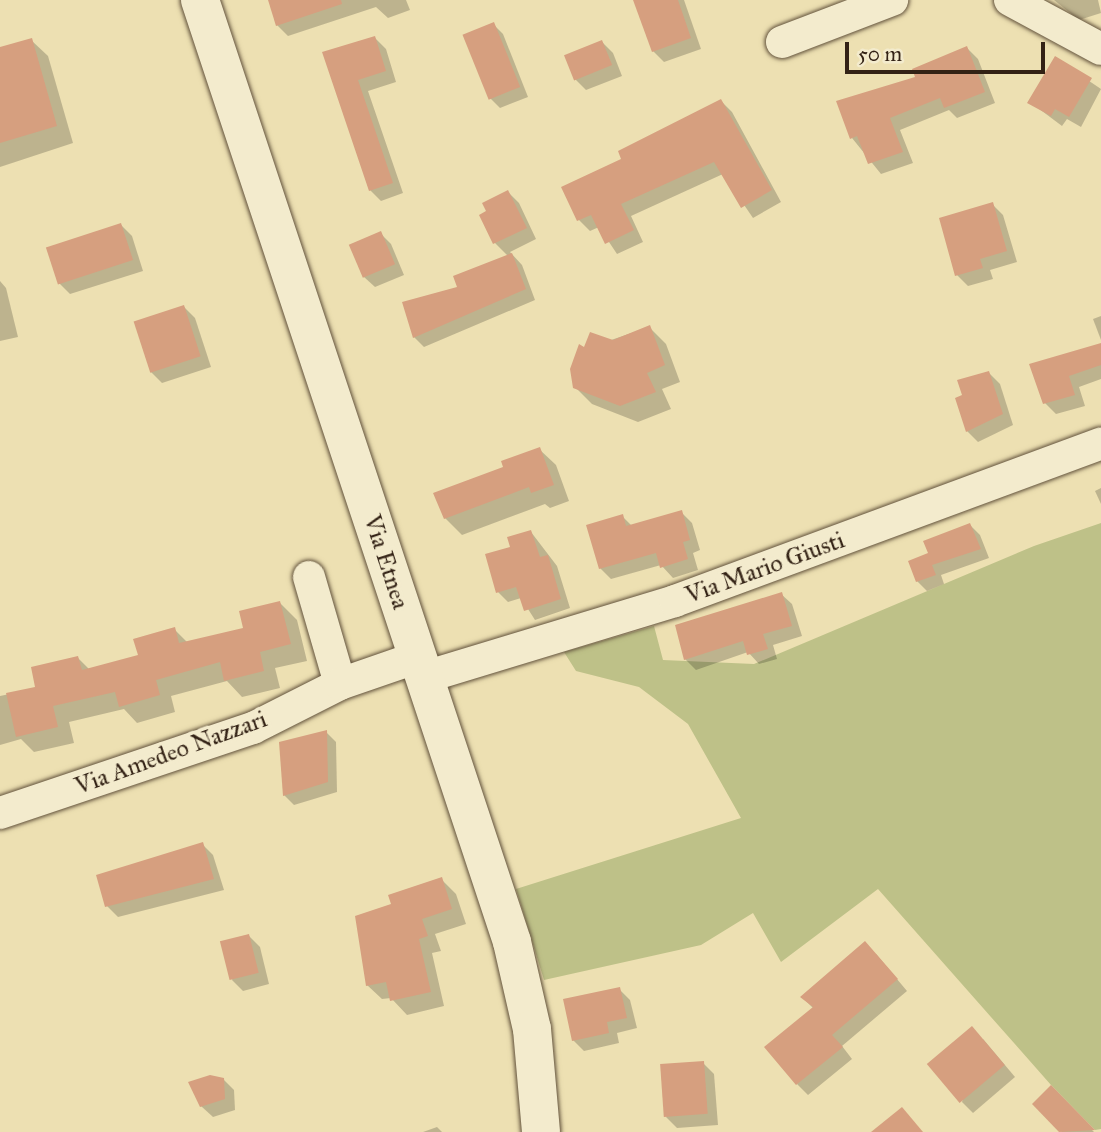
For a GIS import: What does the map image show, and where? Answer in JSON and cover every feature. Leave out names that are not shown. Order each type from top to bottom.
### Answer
[{"type":"main road","name":"Via Etnea","points":[[200,0],[524,984],[541,1131]]},
{"type":"street","points":[[782,42],[892,0]]},
{"type":"street","points":[[1010,0],[1101,49]]},
{"type":"street","name":"Via Mario Giusti","points":[[421,667],[675,601],[1101,443]]},
{"type":"street","points":[[309,577],[340,684]]},
{"type":"street","name":"Via Amedeo Nazzari","points":[[0,813],[253,728],[340,684],[421,667]]},
{"type":"green space","points":[[1101,523],[1101,1129],[1095,1130],[1051,1085],[878,889],[781,962],[753,913],[701,945],[544,980],[516,889],[741,818],[688,724],[639,687],[576,671],[564,652],[654,626],[663,660],[754,664],[1034,546]]},
{"type":"building","points":[[268,0],[341,0],[342,4],[276,26]]},
{"type":"building","points":[[633,0],[678,0],[691,38],[652,52]]},
{"type":"building","points":[[494,22],[520,87],[489,100],[462,35]]},
{"type":"building","points":[[375,36],[386,71],[358,80],[393,183],[369,191],[322,52]]},
{"type":"building","points":[[32,38],[57,126],[0,143],[0,47]]},
{"type":"building","points":[[602,40],[612,65],[574,80],[564,55]]},
{"type":"building","points":[[967,46],[985,92],[944,108],[940,98],[890,118],[903,152],[868,164],[857,136],[850,139],[836,101],[915,77],[912,69]]},
{"type":"building","points":[[1055,56],[1092,78],[1069,117],[1055,109],[1051,116],[1027,103]]},
{"type":"building","points":[[721,99],[772,190],[741,208],[714,162],[621,204],[634,230],[605,244],[591,215],[577,221],[561,187],[621,159],[618,151]]},
{"type":"building","points":[[508,190],[527,228],[493,244],[479,215],[486,211],[482,203]]},
{"type":"building","points":[[993,202],[1007,251],[980,259],[983,268],[955,276],[939,218]]},
{"type":"building","points":[[121,223],[133,260],[58,285],[46,247]]},
{"type":"building","points":[[381,231],[395,264],[363,278],[349,245]]},
{"type":"building","points":[[512,253],[526,289],[413,338],[402,302],[457,287],[453,276]]},
{"type":"building","points":[[184,305],[201,356],[150,373],[134,321]]},
{"type":"building","points":[[650,325],[665,365],[647,373],[656,392],[620,406],[573,388],[570,369],[579,344],[584,347],[590,332],[613,340]]},
{"type":"building","points":[[1101,343],[1101,365],[1069,376],[1075,395],[1043,404],[1029,364]]},
{"type":"building","points":[[989,371],[1003,414],[966,432],[955,398],[962,395],[957,380]]},
{"type":"building","points":[[540,447],[554,485],[531,493],[529,487],[444,519],[433,493],[503,467],[501,461]]},
{"type":"building","points":[[682,510],[690,540],[683,542],[688,559],[660,568],[656,553],[599,569],[586,525],[623,514],[626,526]]},
{"type":"building","points":[[970,523],[981,549],[932,565],[936,575],[916,582],[908,561],[928,553],[923,541]]},
{"type":"building","points":[[531,530],[540,557],[548,555],[561,599],[524,611],[516,587],[496,593],[485,554],[510,547],[507,537]]},
{"type":"building","points":[[782,592],[792,626],[763,634],[768,649],[747,655],[743,641],[684,660],[675,625]]},
{"type":"building","points":[[280,601],[291,644],[260,652],[264,671],[224,681],[220,662],[156,680],[160,695],[119,707],[115,692],[53,706],[58,727],[16,737],[6,693],[35,687],[31,667],[78,656],[82,670],[138,655],[133,639],[175,627],[179,643],[243,628],[239,611]]},
{"type":"building","points":[[327,730],[328,782],[283,796],[279,742]]},
{"type":"building","points":[[203,842],[214,879],[105,907],[96,875]]},
{"type":"building","points":[[442,877],[452,909],[422,919],[428,936],[419,939],[431,992],[390,1001],[386,982],[366,986],[355,916],[391,904],[388,895]]},
{"type":"building","points":[[249,934],[259,973],[230,980],[220,941]]},
{"type":"building","points":[[865,941],[898,979],[832,1035],[843,1047],[796,1085],[764,1047],[813,1007],[800,997]]},
{"type":"building","points":[[620,987],[627,1018],[607,1022],[609,1033],[572,1041],[563,999]]},
{"type":"building","points":[[972,1026],[1005,1065],[960,1103],[927,1064]]},
{"type":"building","points":[[704,1061],[708,1114],[664,1117],[660,1064]]},
{"type":"building","points":[[210,1075],[224,1078],[225,1099],[200,1107],[188,1082]]},
{"type":"building","points":[[1051,1085],[1095,1130],[1059,1132],[1032,1104]]},
{"type":"building","points":[[902,1107],[923,1132],[871,1132]]}]
